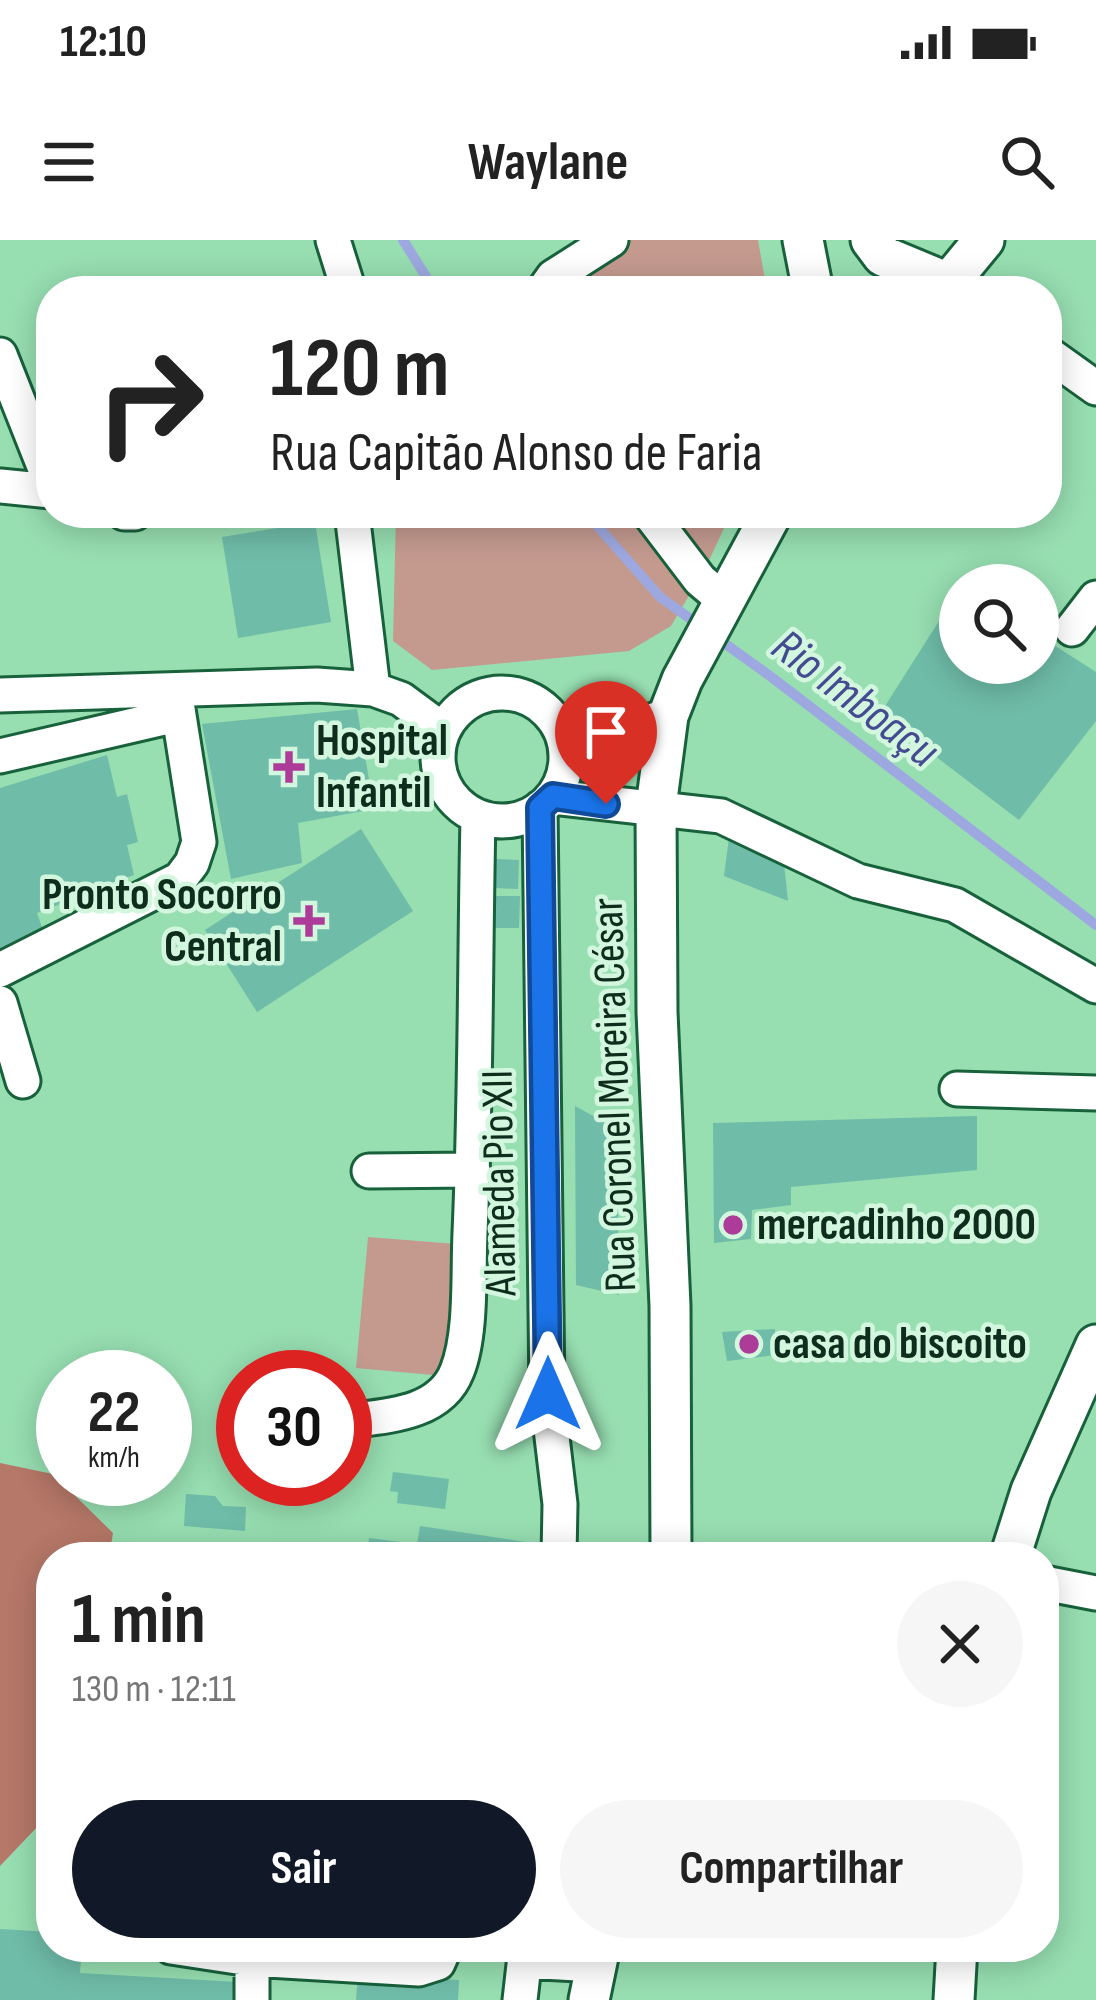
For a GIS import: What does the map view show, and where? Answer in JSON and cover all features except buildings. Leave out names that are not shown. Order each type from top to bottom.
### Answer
[{"type":"main road","points":[[803,240],[810,276]]},
{"type":"main road","points":[[871,240],[883,256],[924,276]]},
{"type":"main road","points":[[958,276],[984,240]]},
{"type":"main road","name":"Rua Coronel Moreira César","points":[[671,1542],[670,1306],[657,1012],[656,807],[668,716],[694,657],[764,528]]},
{"type":"main road","points":[[1015,1542],[1039,1473],[1096,1345]]},
{"type":"main road","points":[[954,2000],[956,1962]]},
{"type":"street","points":[[333,240],[344,276]]},
{"type":"street","points":[[555,276],[611,240]]},
{"type":"street","points":[[2,364],[36,449]]},
{"type":"street","points":[[1062,364],[1096,388]]},
{"type":"street","points":[[0,486],[36,487]]},
{"type":"street","points":[[354,528],[373,689]]},
{"type":"street","points":[[660,528],[700,580],[725,603]]},
{"type":"street","points":[[1072,629],[1096,598]]},
{"type":"street","points":[[0,755],[176,703],[317,685],[373,689],[401,699],[443,730]]},
{"type":"street","points":[[494,692],[516,694],[536,701],[563,729],[564,778],[547,802],[520,819],[498,822],[478,817],[460,806],[439,771],[443,730],[473,699],[494,692]]},
{"type":"street","points":[[0,695],[176,703]]},
{"type":"street","points":[[0,970],[180,879],[192,863],[199,842],[176,703]]},
{"type":"street","points":[[563,729],[618,730],[668,716]]},
{"type":"street","points":[[547,802],[721,815],[858,881],[955,905],[1096,986]]},
{"type":"street","name":"Alameda Pio XII","points":[[547,802],[548,1394],[560,1504],[559,1542]]},
{"type":"street","points":[[372,1418],[414,1412],[448,1385],[457,1371],[465,1322],[472,1170],[478,817]]},
{"type":"street","points":[[0,1003],[23,1081]]},
{"type":"street","points":[[958,1089],[1096,1093]]},
{"type":"street","points":[[369,1171],[472,1170]]},
{"type":"street","points":[[1059,1586],[1096,1593]]},
{"type":"street","points":[[251,1962],[252,2000]]},
{"type":"street","points":[[340,1962],[419,1970],[438,1962]]},
{"type":"street","points":[[520,2000],[524,1962]]},
{"type":"street","points":[[558,1962],[595,1971]]},
{"type":"shaded area","points":[[578,240],[758,240],[764,276],[533,276]]},
{"type":"shaded area","points":[[396,528],[724,528],[671,626],[629,651],[432,670],[393,641]]},
{"type":"shaded area","points":[[368,1237],[456,1244],[444,1376],[372,1369],[372,1350],[358,1350]]},
{"type":"shaded area","points":[[0,1463],[36,1470],[36,1506],[86,1506],[113,1533],[112,1542],[36,1542],[36,1828],[0,1866]]},
{"type":"waterway","name":"Rio Imboaçu","points":[[403,240],[426,276]]},
{"type":"waterway","name":"Rio Imboaçu","points":[[599,528],[660,597],[1096,925]]},
{"type":"place","name":"Hospital Infantil","points":[[289,767]]},
{"type":"place","name":"Pronto Socorro Central","points":[[309,921]]},
{"type":"place","name":"mercadinho 2000","points":[[733,1225]]},
{"type":"place","name":"casa do biscoito","points":[[749,1344]]},
{"type":"route","points":[[548,1394],[540,808],[553,796],[606,804]]}]
